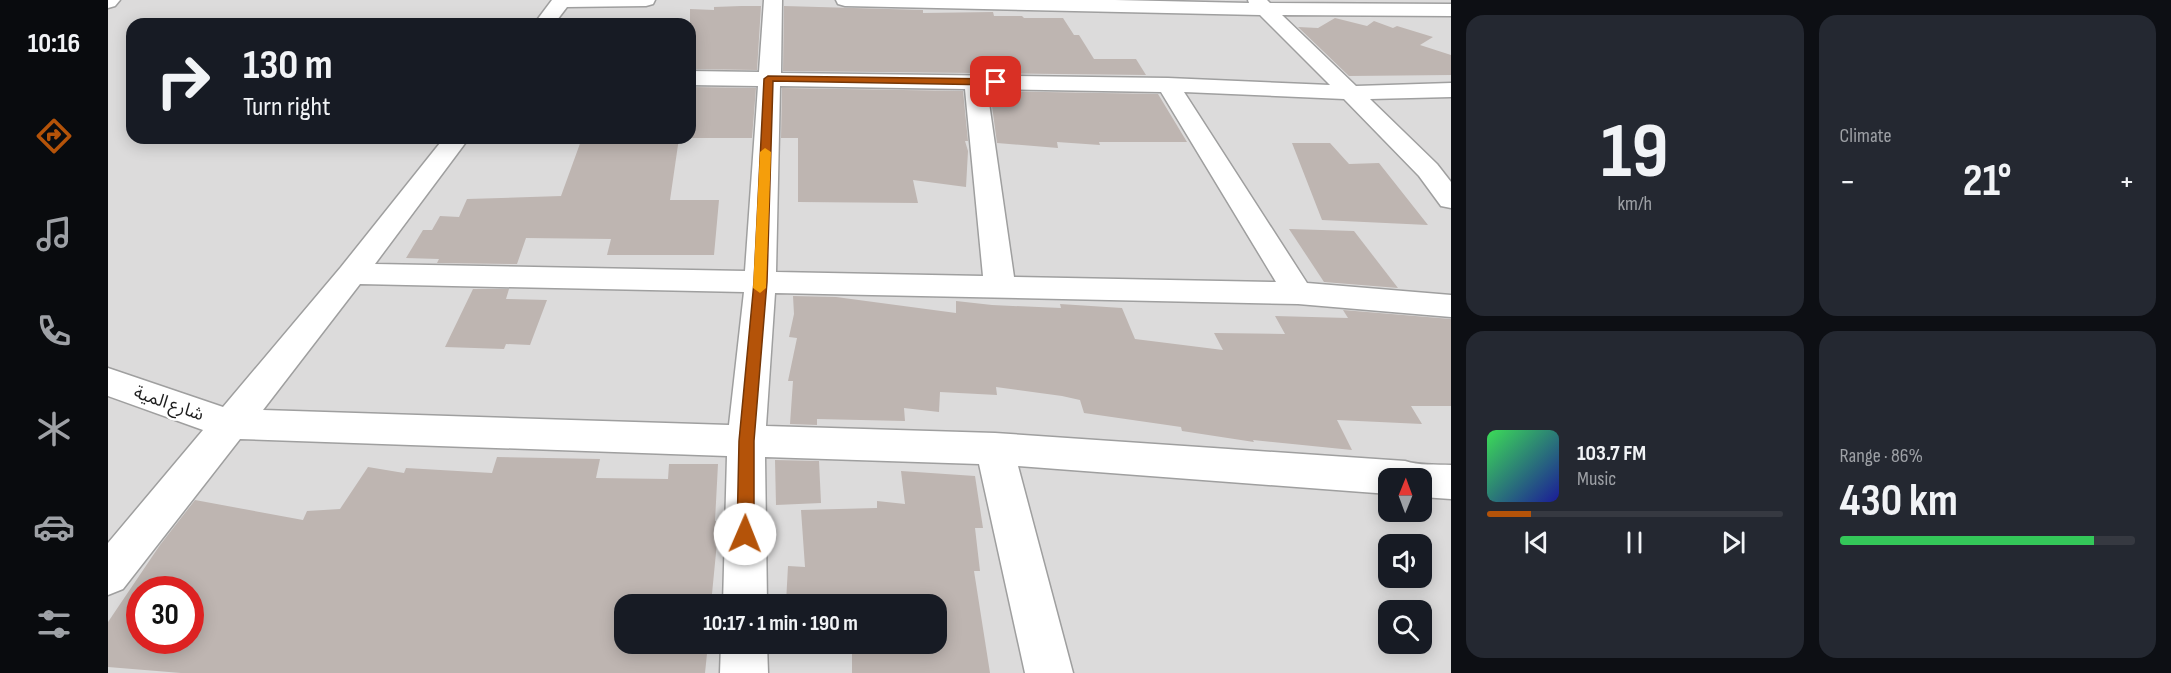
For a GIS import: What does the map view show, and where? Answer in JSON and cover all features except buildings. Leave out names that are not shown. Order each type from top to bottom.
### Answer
[{"type":"street","points":[[549,18],[562,1],[646,0]]},
{"type":"street","points":[[745,594],[746,441],[760,282],[773,0]]},
{"type":"street","points":[[845,0],[1262,5],[1451,10]]},
{"type":"street","points":[[1262,5],[1428,170],[1451,200]]},
{"type":"street","points":[[696,78],[1168,85],[1352,93],[1451,90]]},
{"type":"street","points":[[975,82],[1000,287]]},
{"type":"street","points":[[1168,85],[1298,293]]},
{"type":"street","points":[[108,575],[352,274],[452,144]]},
{"type":"street","points":[[352,274],[1298,293],[1451,306]]},
{"type":"street","name":"شارع المية","points":[[108,382],[230,424],[996,449],[1378,476]]},
{"type":"street","points":[[996,449],[1048,673]]},
{"type":"street","points":[[1432,481],[1451,482]]},
{"type":"street","points":[[744,654],[744,673]]},
{"type":"shaded area","points":[[108,0],[1451,0],[1451,673],[108,673]]},
{"type":"slow traffic","points":[[760,288],[765,152]]},
{"type":"route","points":[[745,534],[746,441],[760,282],[768,79],[996,82]]}]
